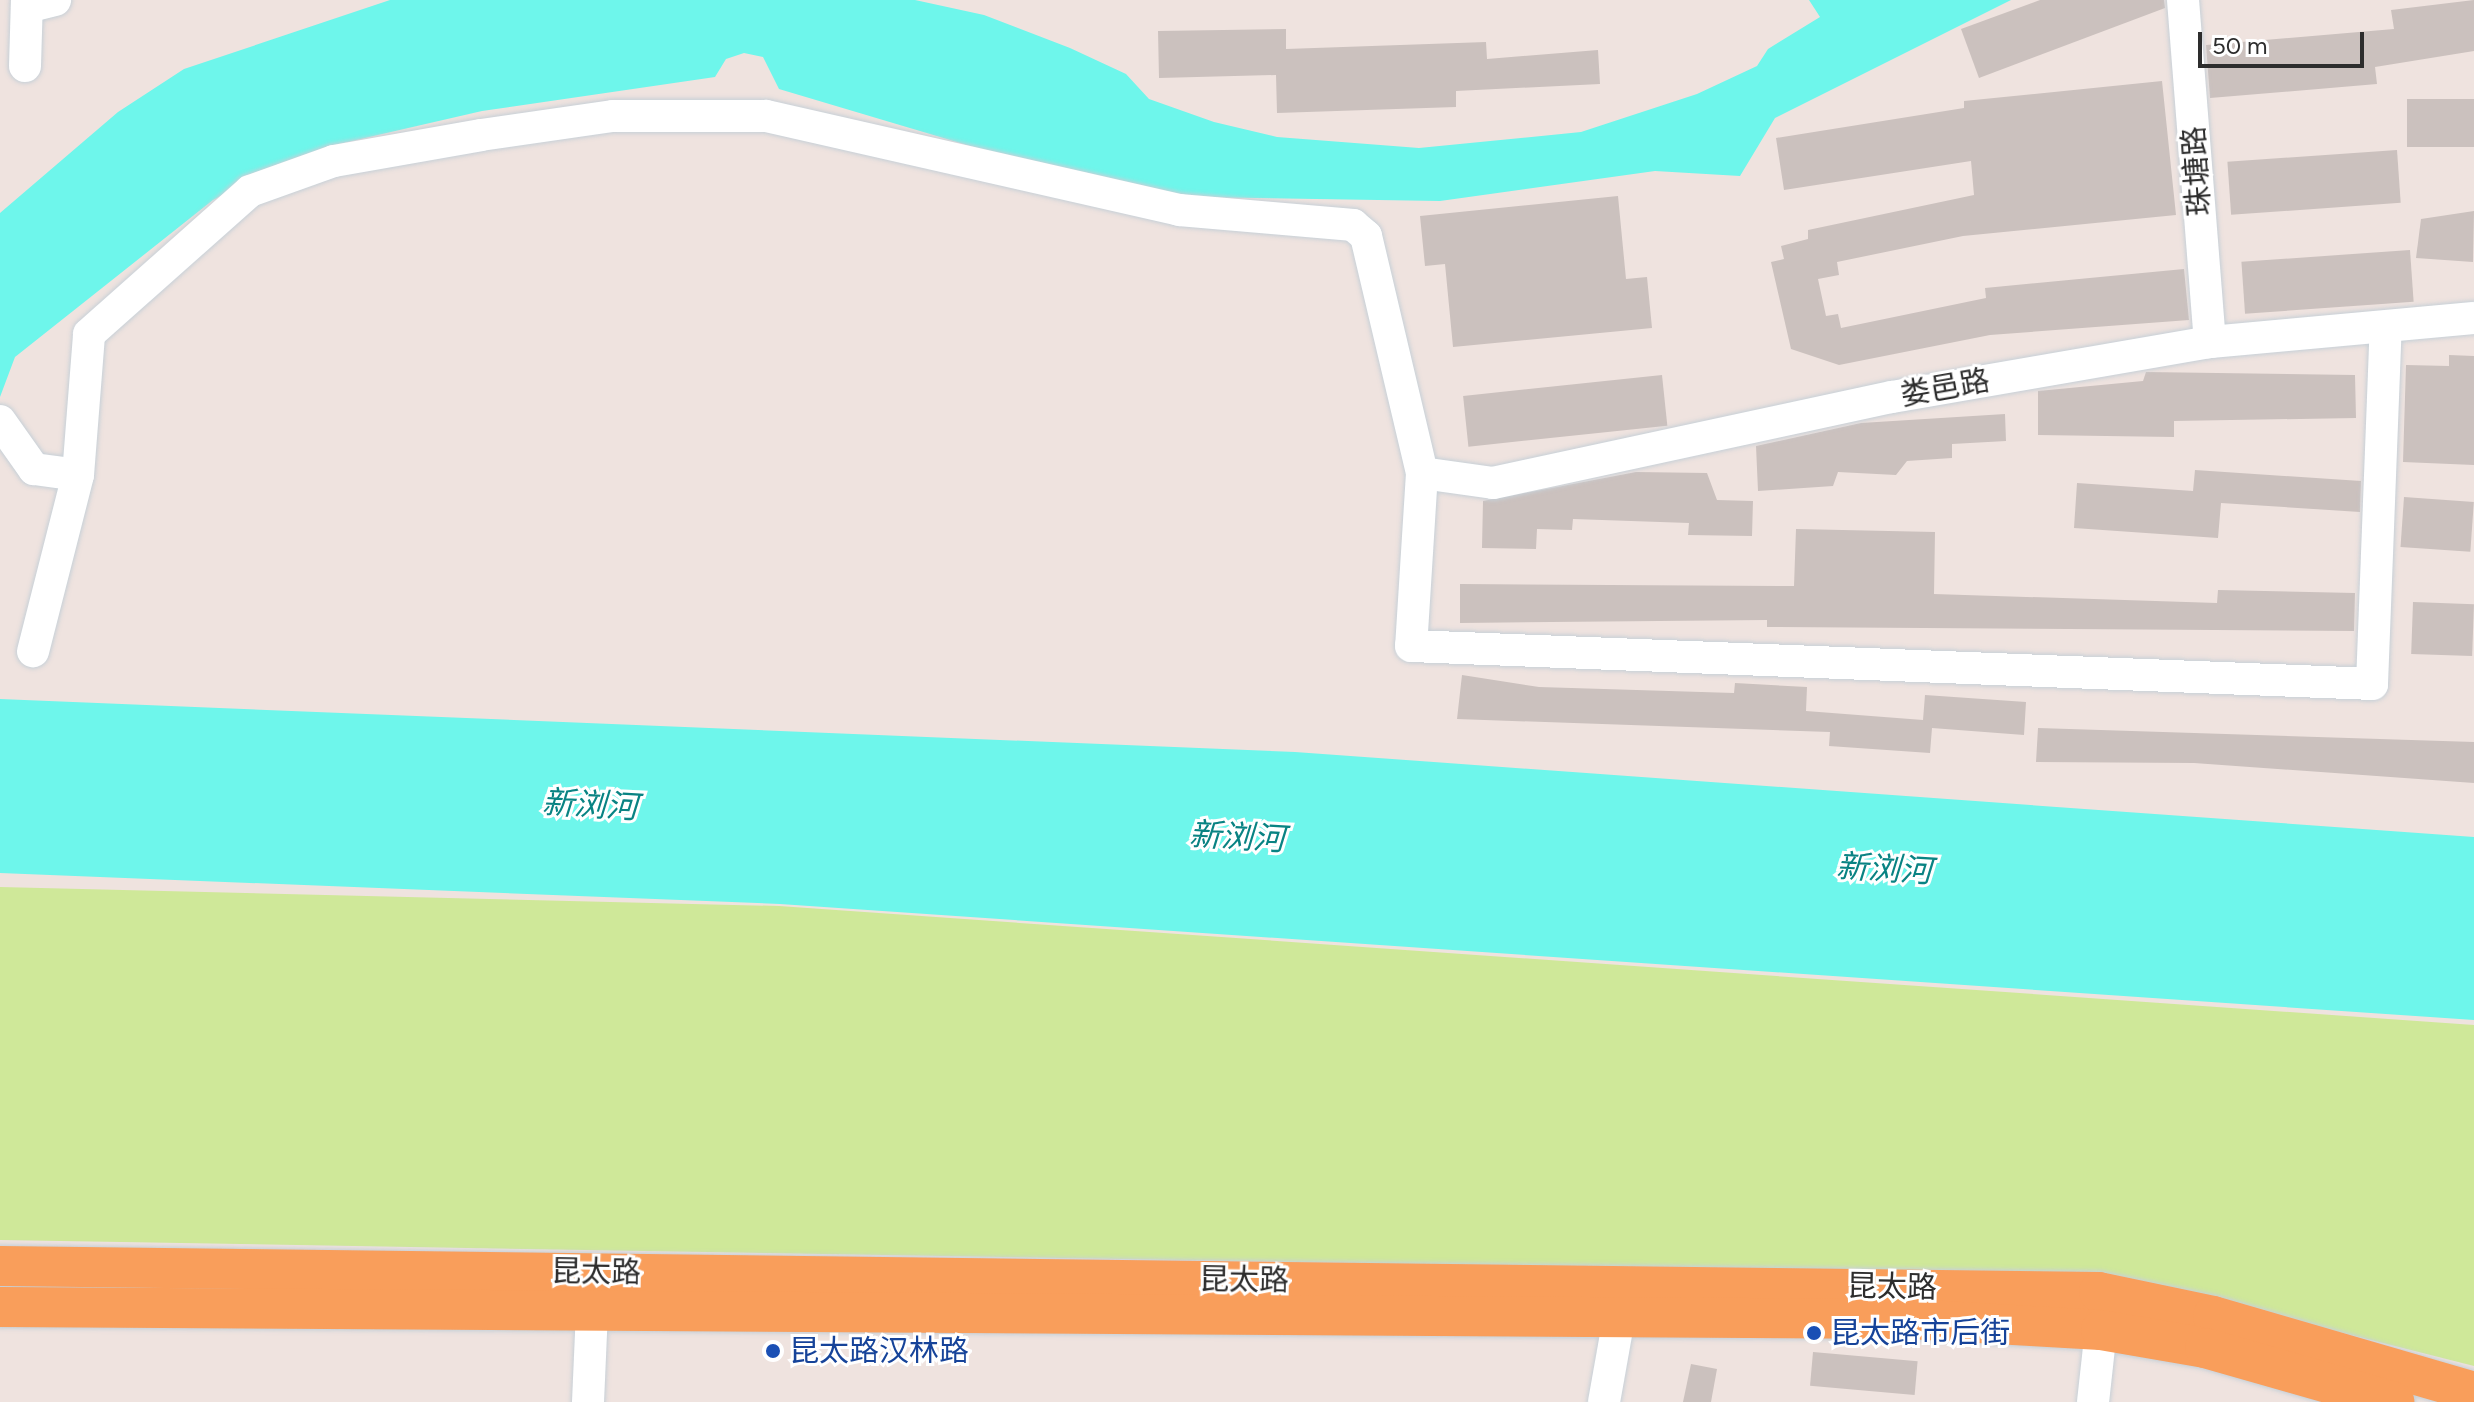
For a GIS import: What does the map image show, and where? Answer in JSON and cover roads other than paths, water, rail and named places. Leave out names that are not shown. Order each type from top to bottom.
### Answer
[{"type":"main road","name":"昆太路","points":[[0,1266],[593,1272],[1623,1299],[2101,1330],[2205,1348],[2394,1402]]},
{"type":"main road","name":"昆太路","points":[[0,1307],[591,1312],[2099,1292],[2213,1316],[2474,1392]]},
{"type":"street","name":"珠塘路","points":[[2183,0],[2210,342]]},
{"type":"street","points":[[25,66],[36,2]]},
{"type":"street","points":[[33,651],[78,475],[89,334],[250,191],[334,161],[583,120],[688,112],[766,116],[1179,210],[1353,225],[1366,236],[1422,473],[1411,646],[2372,684],[2386,327]]},
{"type":"street","name":"娄邑路","points":[[1422,473],[1493,483],[1892,397],[2210,342],[2474,318]]},
{"type":"street","points":[[4,427],[34,469],[78,475]]},
{"type":"street","points":[[588,1402],[593,1272]]},
{"type":"street","points":[[1604,1402],[1623,1299]]},
{"type":"street","points":[[2093,1402],[2101,1330]]},
{"type":"water","points":[[390,0],[915,0],[984,15],[1070,48],[1126,74],[1149,99],[1214,122],[1277,137],[1419,148],[1581,132],[1697,94],[1757,66],[1768,49],[1820,17],[1809,0],[2011,0],[1775,118],[1740,176],[1655,171],[1440,201],[1191,197],[1044,168],[779,89],[763,57],[744,53],[726,59],[715,77],[482,111],[326,147],[267,171],[213,200],[15,357],[0,397],[0,213],[118,112],[184,69]]},
{"type":"water","name":"新浏河","points":[[0,699],[1295,752],[2474,837],[2474,1020],[780,904],[0,873]]},
{"type":"place","name":"昆太路市后街","points":[[1814,1333]]},
{"type":"place","name":"昆太路汉林路","points":[[773,1351]]}]
